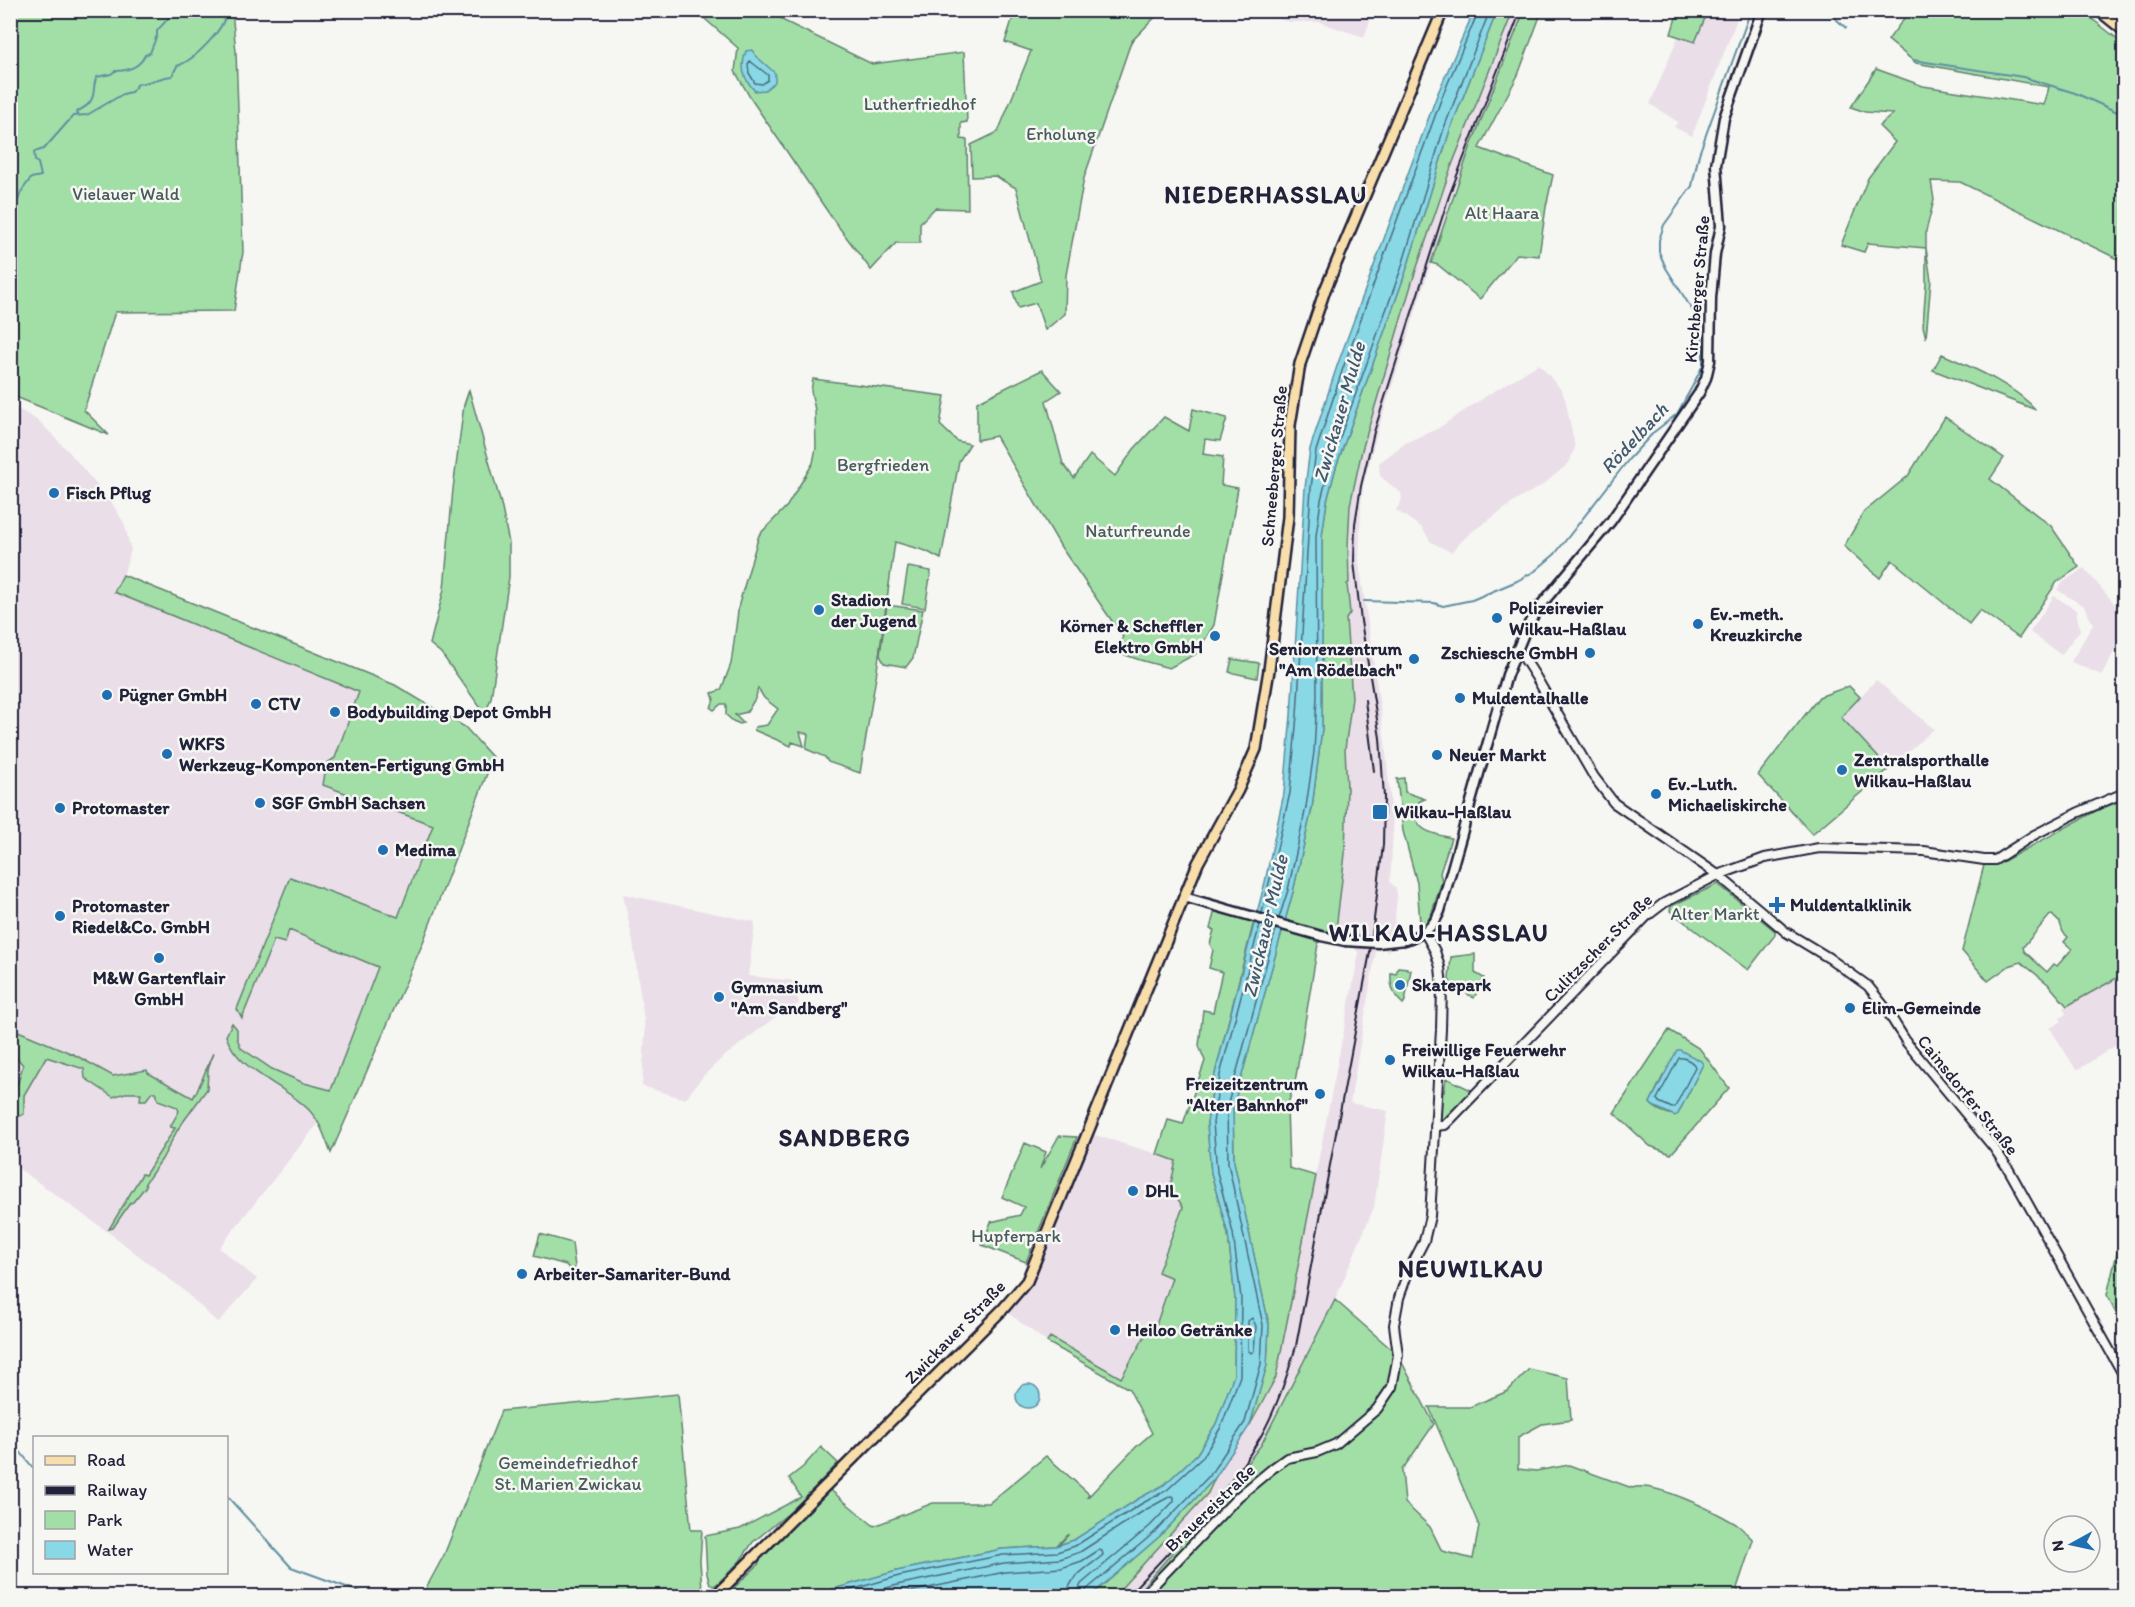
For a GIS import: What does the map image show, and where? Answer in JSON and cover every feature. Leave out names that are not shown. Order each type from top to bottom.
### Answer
[{"type":"highway","points":[[2099,10],[2124,30]]},
{"type":"highway","points":[[2120,10],[2124,14]]},
{"type":"main road","name":"Schneeberger Straße","points":[[1184,897],[1198,863],[1238,790],[1256,749],[1268,677],[1288,517],[1290,425],[1294,394],[1308,337],[1325,290],[1443,10]]},
{"type":"main road","name":"Kirchberger Straße","points":[[1425,933],[1436,921],[1446,892],[1516,650],[1536,611],[1611,521],[1684,416],[1706,378],[1710,361],[1711,298],[1715,254],[1721,226],[1716,165],[1724,118],[1762,10]]},
{"type":"main road","points":[[1184,897],[1345,941],[1378,943],[1405,940],[1425,933]]},
{"type":"main road","name":"Zwickauer Straße","points":[[715,1596],[1008,1304],[1027,1281],[1184,897]]},
{"type":"street","name":"Cainsdorfer Straße","points":[[1516,650],[1536,676],[1594,777],[1609,797],[1624,810],[1718,875],[1786,932],[1829,958],[1862,981],[1874,993],[1907,1043],[1987,1139],[2009,1170],[2124,1376]]},
{"type":"street","name":"Culitzscher Straße","points":[[1435,1125],[1445,1125],[1647,916],[1664,903],[1718,875],[1765,858],[1819,848],[1924,851],[1995,860],[2034,835],[2124,793]]},
{"type":"street","name":"Brauereistraße","points":[[1143,1596],[1238,1497],[1287,1458],[1317,1452],[1336,1444],[1377,1408],[1392,1387],[1398,1355],[1394,1325],[1399,1298],[1408,1272],[1424,1241],[1430,1216],[1442,987],[1435,951],[1425,933]]},
{"type":"shaded area","points":[[1242,11],[1358,11],[1372,15],[1364,37],[1319,22],[1291,22]]},
{"type":"shaded area","points":[[1513,11],[1524,11],[1452,197],[1377,433],[1363,486],[1359,562],[1385,742],[1393,829],[1390,882],[1396,888],[1397,896],[1394,927],[1388,952],[1377,944],[1350,1103],[1388,1111],[1374,1207],[1335,1300],[1261,1445],[1221,1497],[1134,1596],[1114,1596],[1208,1493],[1215,1478],[1251,1425],[1276,1377],[1359,953],[1336,930],[1345,854],[1347,788],[1345,749],[1352,698],[1346,619],[1350,613],[1347,584],[1349,583],[1348,545],[1353,484],[1412,282],[1459,147]]},
{"type":"shaded area","points":[[1708,11],[1740,11],[1692,136],[1674,127],[1678,122],[1650,104],[1678,37],[1695,42]]},
{"type":"shaded area","points":[[1539,364],[1562,391],[1565,399],[1575,447],[1569,463],[1544,484],[1470,533],[1451,552],[1431,542],[1422,528],[1396,510],[1402,500],[1401,493],[1380,476],[1379,463],[1407,442],[1437,429]]},
{"type":"shaded area","points":[[11,405],[40,422],[70,453],[113,505],[124,523],[131,550],[123,575],[114,591],[407,711],[459,756],[319,1122],[219,1248],[257,1279],[218,1323],[180,1287],[11,1163]]},
{"type":"shaded area","points":[[2084,568],[2124,615],[2124,632],[2102,675],[2071,662],[2093,624],[2084,606],[2057,590],[2062,583]]},
{"type":"shaded area","points":[[2054,596],[2076,610],[2080,630],[2061,655],[2030,632]]},
{"type":"shaded area","points":[[1876,680],[1934,729],[1889,769],[1841,717]]},
{"type":"shaded area","name":"Gymnasium \"Am Sandberg\"","points":[[623,894],[755,922],[748,976],[794,981],[799,1004],[779,1014],[721,1059],[704,1075],[685,1099],[642,1086],[644,1020],[633,942]]},
{"type":"shaded area","points":[[2124,974],[2124,1040],[2079,1069],[2075,1068],[2050,1028],[2062,1021],[2060,1018],[2066,1014],[2063,1008]]},
{"type":"shaded area","points":[[1088,1133],[1176,1161],[1170,1187],[1183,1207],[1158,1271],[1172,1278],[1155,1328],[1146,1334],[1121,1378],[1050,1337],[1047,1342],[1008,1313],[1031,1281],[1042,1257]]},
{"type":"green space","name":"Vielauer Wald","points":[[11,11],[232,11],[236,52],[243,252],[234,311],[115,312],[84,410],[109,435],[11,395]]},
{"type":"green space","name":"Lutherfriedhof","points":[[696,11],[780,11],[782,20],[872,64],[964,52],[967,122],[961,123],[961,139],[967,140],[968,209],[935,208],[920,223],[920,243],[896,243],[871,270],[832,218],[751,99],[735,71],[738,48]]},
{"type":"green space","name":"Erholung","points":[[1015,11],[1161,11],[1131,42],[1084,178],[1066,275],[1065,314],[1045,330],[1036,303],[1018,308],[1013,292],[1041,281],[1016,188],[995,176],[972,177],[971,145],[998,132],[1031,51],[1005,42]]},
{"type":"green space","points":[[1497,11],[1513,11],[1450,170],[1412,282],[1362,450],[1350,505],[1349,583],[1347,584],[1350,613],[1346,619],[1352,698],[1345,749],[1347,788],[1345,854],[1336,930],[1329,929],[1318,944],[1295,1082],[1287,1107],[1289,1168],[1316,1176],[1276,1377],[1250,1425],[1267,1365],[1269,1325],[1234,1162],[1233,1107],[1293,892],[1312,808],[1322,728],[1322,536],[1327,501],[1336,467],[1406,271],[1450,130]]},
{"type":"green space","name":"Alt Haara","points":[[1524,11],[1542,11],[1518,75],[1479,148],[1553,175],[1539,256],[1517,254],[1480,299],[1438,265],[1431,263],[1469,151]]},
{"type":"green space","points":[[1678,11],[1708,11],[1695,42],[1671,34]]},
{"type":"green space","points":[[1909,11],[2082,11],[2124,44],[2124,262],[1960,182],[1931,181],[1934,200],[1926,231],[1926,248],[1868,243],[1864,252],[1841,245],[1868,178],[1895,142],[1879,126],[1893,114],[1865,112],[1851,107],[1876,69],[1923,86],[2044,105],[2049,87],[1916,63],[1888,40],[1908,13],[1918,14]]},
{"type":"green space","points":[[1926,248],[1931,280],[1926,338],[1923,326]]},
{"type":"green space","points":[[1942,354],[2005,385],[2036,410],[1933,370]]},
{"type":"green space","name":"Naturfreunde","points":[[1042,370],[1061,391],[1046,401],[1063,464],[1074,478],[1090,455],[1115,476],[1134,449],[1164,417],[1189,431],[1193,409],[1227,418],[1220,441],[1205,439],[1203,454],[1223,457],[1221,485],[1238,488],[1214,625],[1196,654],[1169,668],[1114,651],[1123,637],[1061,547],[996,436],[977,440],[977,402]]},
{"type":"green space","name":"Bergfrieden","points":[[813,379],[945,396],[940,425],[957,441],[970,444],[959,461],[941,559],[926,551],[895,542],[860,773],[828,762],[825,757],[806,749],[808,734],[800,732],[804,746],[792,742],[791,746],[754,730],[755,727],[767,725],[778,709],[764,698],[758,688],[756,697],[747,712],[735,715],[743,723],[733,721],[726,715],[726,704],[721,704],[714,710],[711,708],[714,699],[712,693],[721,690],[731,664],[739,604],[759,535],[787,506],[813,463],[816,448],[815,410],[811,391]]},
{"type":"green space","points":[[469,390],[501,504],[509,543],[509,577],[491,698],[485,714],[441,653],[430,644],[444,589],[453,489],[464,405]]},
{"type":"green space","points":[[1945,417],[2004,458],[1990,479],[2051,526],[2079,567],[2057,582],[2019,638],[1980,610],[1969,624],[1892,560],[1880,578],[1844,546],[1864,512],[1908,476]]},
{"type":"green space","points":[[908,567],[931,571],[925,608],[902,604]]},
{"type":"green space","points":[[123,575],[395,685],[465,727],[493,758],[422,945],[331,1153],[320,1126],[310,1111],[241,1060],[232,1049],[226,1036],[232,1023],[237,1029],[237,1038],[241,1048],[272,1069],[304,1083],[331,1090],[378,967],[289,930],[285,943],[274,940],[242,1018],[237,1009],[290,877],[398,917],[433,825],[323,785],[324,765],[335,758],[359,692],[114,592]]},
{"type":"green space","points":[[887,605],[923,610],[913,658],[906,667],[884,663],[880,655]]},
{"type":"green space","points":[[1232,659],[1259,663],[1257,678],[1229,672]]},
{"type":"green space","points":[[1849,686],[1860,697],[1841,717],[1889,769],[1812,834],[1758,775],[1819,697]]},
{"type":"green space","points":[[1404,778],[1405,792],[1425,799],[1417,806],[1416,817],[1421,827],[1451,838],[1440,873],[1442,881],[1432,912],[1428,921],[1422,926],[1417,883],[1403,831],[1397,779]]},
{"type":"green space","points":[[2124,799],[2124,974],[2067,1006],[2048,984],[2021,962],[2009,966],[1988,981],[1962,951],[1984,865],[2002,862],[2096,811]],"holes":[[[2051,914],[2060,923],[2063,932],[2068,937],[2064,942],[2072,949],[2057,966],[2054,964],[2047,972],[2024,951],[2023,947]]]},
{"type":"green space","name":"Alter Markt","points":[[1718,884],[1775,931],[1775,935],[1748,970],[1670,911],[1671,906]]},
{"type":"green space","points":[[1216,906],[1255,917],[1215,1074],[1207,1123],[1211,1173],[1228,1234],[1235,1298],[1234,1375],[1216,1424],[1197,1454],[1164,1485],[1074,1540],[1059,1545],[1069,1534],[1056,1546],[1002,1549],[897,1571],[809,1596],[725,1596],[758,1565],[762,1554],[828,1488],[874,1526],[933,1503],[989,1503],[1046,1456],[1089,1494],[1087,1498],[1152,1433],[1129,1389],[1047,1342],[1050,1337],[1121,1378],[1146,1334],[1155,1328],[1172,1278],[1158,1272],[1183,1207],[1170,1187],[1176,1161],[1157,1154],[1168,1120],[1183,1124],[1205,1061],[1199,1046],[1203,1010],[1213,1012],[1222,972],[1209,968],[1213,950],[1210,944],[1214,930],[1210,929]]},
{"type":"green space","points":[[1475,954],[1475,973],[1484,978],[1474,998],[1451,984],[1449,979],[1451,957]]},
{"type":"green space","name":"Skatepark","points":[[1398,967],[1411,970],[1403,1004],[1395,994],[1391,982],[1391,973],[1396,974]]},
{"type":"green space","points":[[11,1028],[75,1055],[113,1076],[147,1070],[148,1073],[193,1098],[213,1053],[208,1070],[207,1089],[178,1129],[162,1159],[145,1183],[146,1186],[130,1203],[113,1228],[109,1229],[142,1174],[145,1175],[175,1128],[170,1127],[179,1111],[177,1107],[158,1100],[156,1092],[152,1092],[146,1100],[140,1100],[141,1093],[125,1093],[113,1097],[85,1078],[84,1069],[46,1057],[24,1095],[24,1114],[16,1118],[13,1115],[17,1097],[11,1084],[18,1083],[23,1065],[11,1051]]},
{"type":"green space","points":[[1669,1030],[1700,1049],[1729,1088],[1671,1154],[1650,1146],[1614,1113]],"holes":[[[1701,1068],[1678,1114],[1663,1112],[1650,1103],[1663,1076]]]},
{"type":"green space","points":[[1446,1078],[1471,1090],[1448,1117],[1442,1119],[1439,1116],[1439,1093],[1444,1092]]},
{"type":"green space","name":"Hupferpark","points":[[1059,1136],[1077,1137],[1026,1262],[982,1245],[991,1222],[1020,1215],[1024,1207],[1002,1197],[1025,1143],[1046,1152],[1040,1169]]},
{"type":"green space","points":[[540,1234],[572,1243],[575,1267],[573,1273],[566,1265],[534,1256]]},
{"type":"green space","points":[[2124,1235],[2124,1284],[2117,1314],[2107,1295],[2120,1240]]},
{"type":"green space","points":[[1335,1300],[1398,1355],[1434,1424],[1402,1470],[1405,1503],[1430,1527],[1442,1551],[1473,1559],[1479,1526],[1429,1407],[1470,1407],[1508,1391],[1529,1369],[1568,1378],[1571,1420],[1542,1424],[1518,1437],[1518,1469],[1536,1471],[1569,1465],[1632,1488],[1642,1487],[1669,1493],[1700,1505],[1736,1524],[1753,1540],[1737,1588],[1741,1596],[1142,1596],[1138,1592],[1221,1497],[1261,1445]]},
{"type":"green space","name":"Gemeindefriedhof St. Marien Zwickau","points":[[678,1394],[691,1530],[702,1530],[700,1561],[702,1589],[707,1596],[425,1596],[424,1592],[444,1555],[501,1411]]},
{"type":"green space","points":[[821,1447],[838,1463],[795,1508],[753,1542],[740,1561],[717,1584],[713,1586],[710,1584],[707,1574],[705,1536],[740,1529],[801,1497],[789,1478],[803,1467]]},
{"type":"green space","points":[[1215,1478],[1208,1493],[1114,1596],[1085,1596],[1095,1592],[1160,1536]]},
{"type":"water","name":"Zwickauer Mulde","points":[[1474,11],[1497,11],[1450,130],[1406,271],[1336,467],[1327,501],[1322,536],[1322,728],[1312,808],[1293,892],[1233,1107],[1234,1162],[1269,1325],[1267,1365],[1250,1425],[1215,1478],[1160,1536],[1095,1592],[1085,1596],[809,1596],[897,1571],[1002,1549],[1056,1546],[1074,1540],[1164,1485],[1197,1454],[1216,1424],[1234,1375],[1235,1298],[1228,1234],[1211,1173],[1207,1123],[1215,1074],[1265,882],[1284,793],[1305,488],[1310,449],[1337,366],[1437,95]]},
{"type":"water","points":[[752,50],[775,73],[775,82],[765,90],[755,91],[744,72],[743,63],[746,51]]},
{"type":"water","points":[[1677,1050],[1703,1064],[1675,1116],[1650,1103]]},
{"type":"water","points":[[1028,1384],[1036,1388],[1040,1396],[1036,1404],[1028,1408],[1020,1404],[1016,1396],[1020,1388]]},
{"type":"waterway","points":[[78,115],[77,112],[88,105],[92,99],[97,77],[133,68],[145,55],[150,53],[157,31],[173,10]]},
{"type":"waterway","points":[[14,212],[21,192],[31,178],[41,176],[34,152],[44,149],[73,116],[87,115],[123,94],[131,92],[138,84],[172,76],[177,66],[192,58],[208,43],[221,26],[226,10]]},
{"type":"waterway","name":"Rödelbach","points":[[1364,601],[1434,603],[1443,606],[1472,600],[1535,571],[1555,554],[1629,459],[1654,432],[1677,414],[1703,365],[1703,345],[1698,319],[1666,268],[1659,252],[1659,240],[1664,225],[1692,186],[1699,154],[1751,10]]},
{"type":"waterway","points":[[1826,10],[1846,28]]},
{"type":"waterway","points":[[1913,60],[2023,77],[2075,93],[2124,115]]},
{"type":"waterway","points":[[10,1439],[33,1468]]},
{"type":"waterway","points":[[228,1497],[291,1567],[371,1596]]},
{"type":"railway","points":[[1127,1596],[1199,1520],[1247,1458],[1272,1414],[1296,1346],[1370,952],[1383,845],[1384,797],[1380,738],[1354,562],[1355,524],[1361,486],[1374,432],[1449,196],[1521,10]]},
{"type":"railway","points":[[1365,700],[1374,771]]},
{"type":"place","name":"Fisch Pflug","points":[[54,493]]},
{"type":"place","name":"Stadion der Jugend","points":[[819,610]]},
{"type":"place","name":"Polizeirevier Wilkau-Haßlau","points":[[1497,618]]},
{"type":"place","name":"Ev.-meth. Kreuzkirche","points":[[1698,624]]},
{"type":"place","name":"Körner & Scheffler Elektro GmbH","points":[[1215,636]]},
{"type":"place","name":"Zschiesche GmbH","points":[[1590,653]]},
{"type":"place","name":"Seniorenzentrum \"Am Rödelbach\"","points":[[1414,659]]},
{"type":"place","name":"Pügner GmbH","points":[[107,695]]},
{"type":"place","name":"Muldentalhalle","points":[[1460,698]]},
{"type":"place","name":"CTV","points":[[256,704]]},
{"type":"place","name":"Bodybuilding Depot GmbH","points":[[335,712]]},
{"type":"place","name":"WKFS Werkzeug-Komponenten-Fertigung GmbH","points":[[167,754]]},
{"type":"place","name":"Neuer Markt","points":[[1437,755]]},
{"type":"place","name":"Zentralsporthalle Wilkau-Haßlau","points":[[1842,770]]},
{"type":"place","name":"Ev.-Luth. Michaeliskirche","points":[[1656,794]]},
{"type":"place","name":"SGF GmbH Sachsen","points":[[260,803]]},
{"type":"place","name":"Protomaster","points":[[60,808]]},
{"type":"place","name":"Wilkau-Haßlau","points":[[1380,812]]},
{"type":"place","name":"Medima","points":[[383,850]]},
{"type":"place","name":"Muldentalklinik","points":[[1777,905]]},
{"type":"place","name":"Protomaster Riedel&Co. GmbH","points":[[60,916]]},
{"type":"place","name":"M&W Gartenflair GmbH","points":[[159,958]]},
{"type":"place","name":"Skatepark","points":[[1400,985]]},
{"type":"place","name":"Gymnasium \"Am Sandberg\"","points":[[719,997]]},
{"type":"place","name":"Elim-Gemeinde","points":[[1850,1008]]},
{"type":"place","name":"Freiwillige Feuerwehr Wilkau-Haßlau","points":[[1390,1060]]},
{"type":"place","name":"Freizeitzentrum \"Alter Bahnhof\"","points":[[1320,1094]]},
{"type":"place","name":"DHL","points":[[1133,1191]]},
{"type":"place","name":"Arbeiter-Samariter-Bund","points":[[522,1274]]},
{"type":"place","name":"Heiloo Getränke","points":[[1115,1330]]},
{"type":"district","name":"NIEDERHASSLAU","points":[[1266,195]]},
{"type":"district","name":"WILKAU-HASSLAU","points":[[1439,933]]},
{"type":"district","name":"SANDBERG","points":[[845,1138]]},
{"type":"district","name":"NEUWILKAU","points":[[1471,1269]]}]
